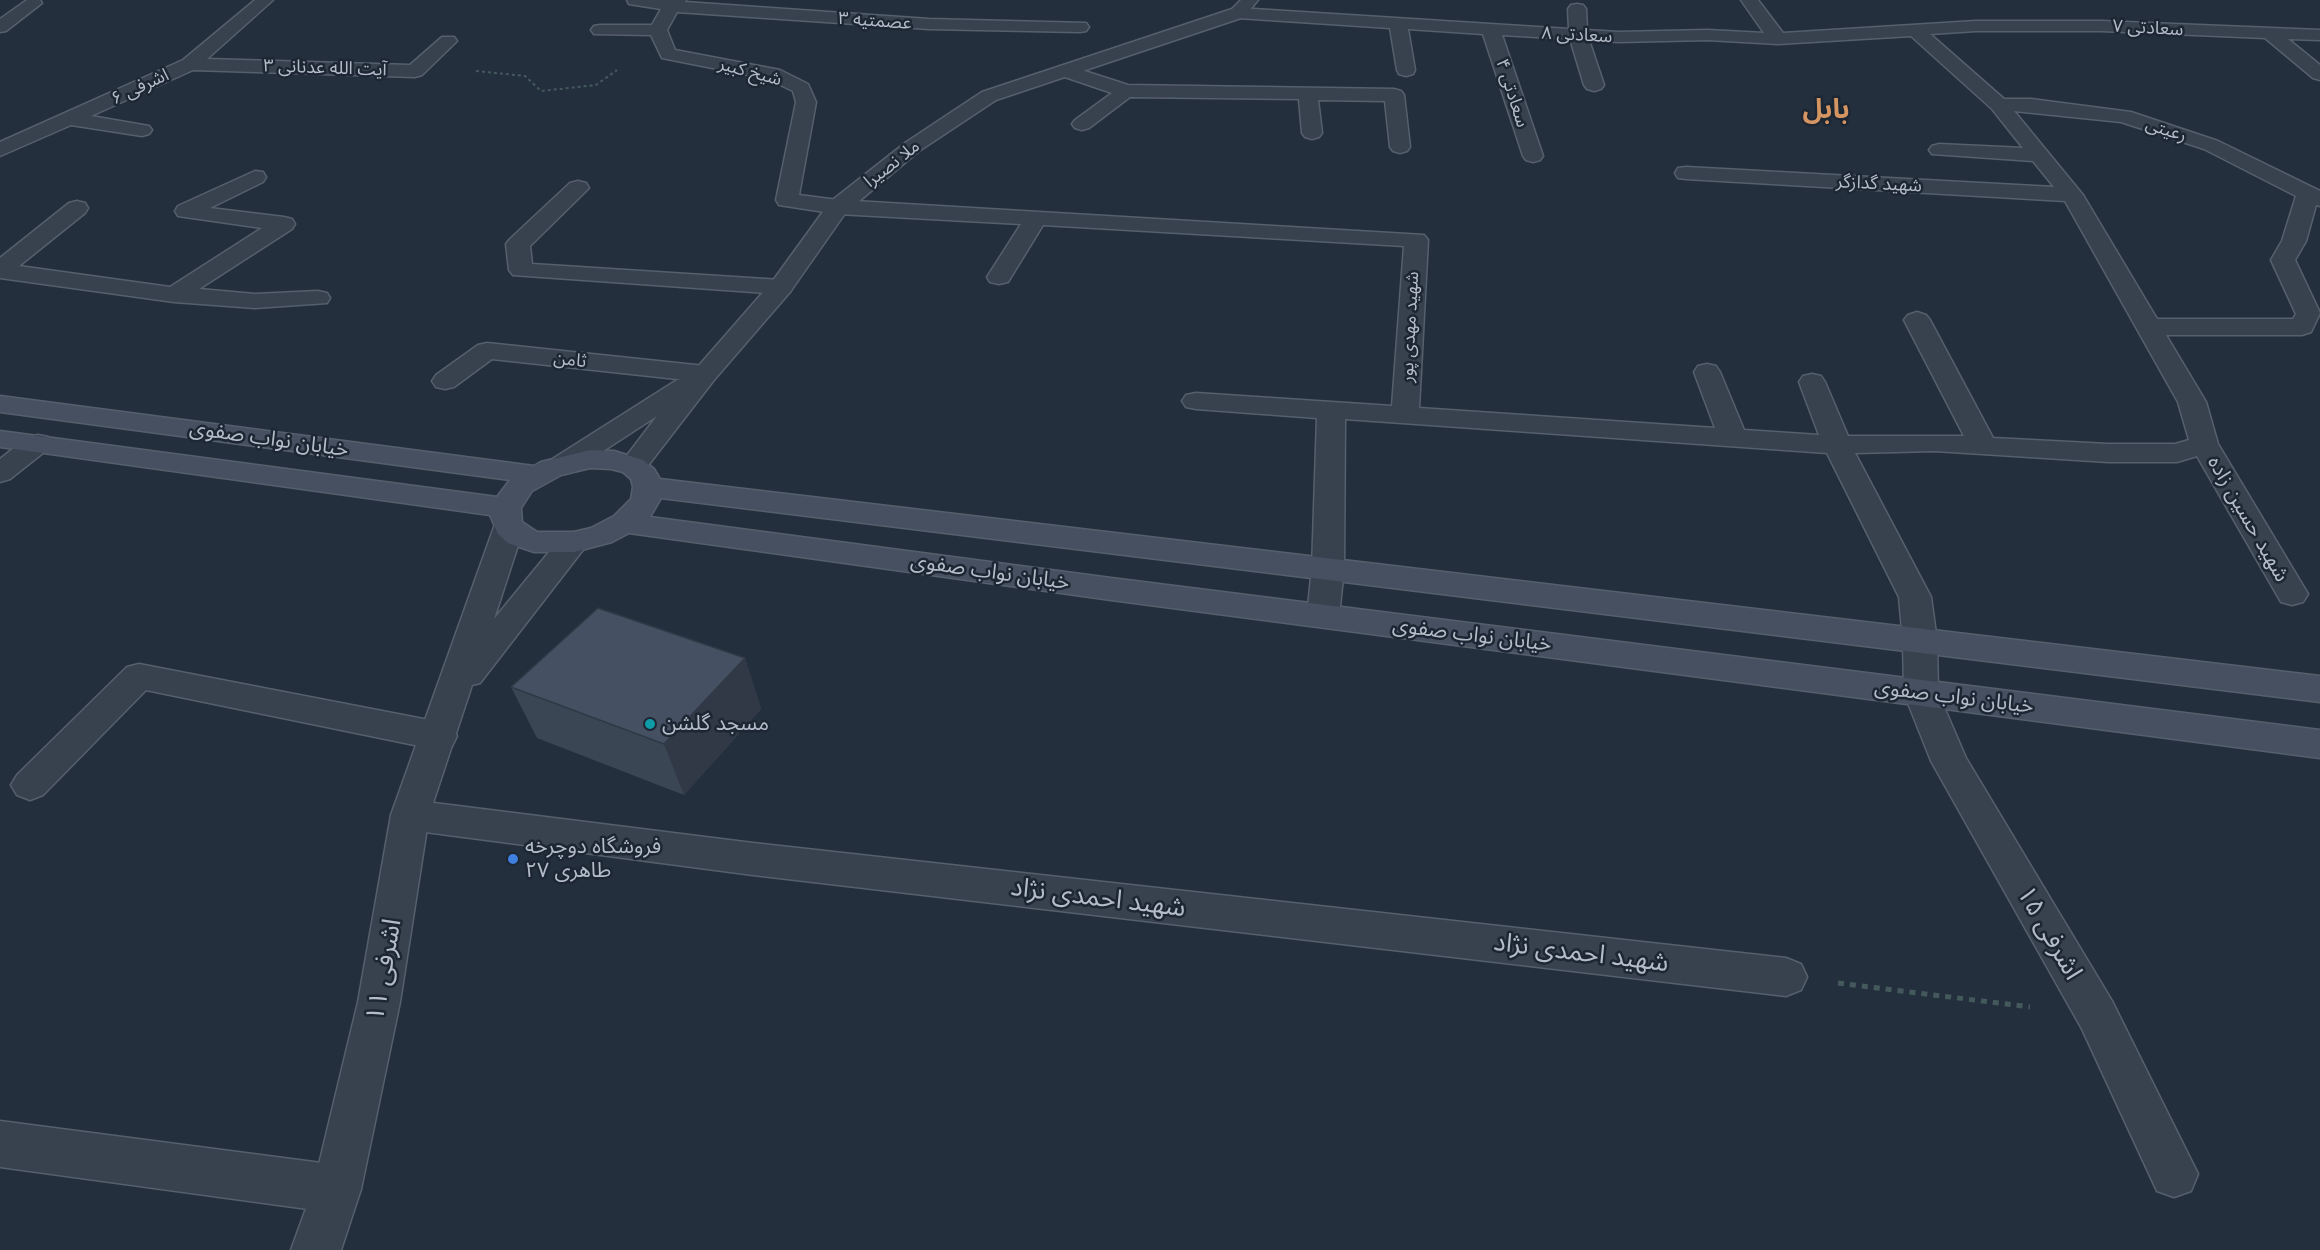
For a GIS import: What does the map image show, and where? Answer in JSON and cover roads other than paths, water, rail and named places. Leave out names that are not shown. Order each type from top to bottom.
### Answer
[{"type":"main road","name":"خیابان نواب صفوی","points":[[0,404],[551,469]]},
{"type":"main road","name":"خیابان نواب صفوی","points":[[0,439],[38,443],[508,517]]},
{"type":"main road","points":[[590,459],[614,460],[641,477],[646,499],[639,511],[625,522],[601,535],[574,542],[534,542],[519,536],[508,517],[512,496],[522,484],[551,469],[590,459]]},
{"type":"main road","name":"خیابان نواب صفوی","points":[[641,477],[1328,568],[2320,689]]},
{"type":"main road","name":"خیابان نواب صفوی","points":[[625,522],[1323,616],[2320,744]]},
{"type":"street","name":"اشرفی ۶","points":[[0,150],[190,64],[265,0]]},
{"type":"street","name":"عصمتیه ۳","points":[[635,0],[795,15],[929,24],[1080,27]]},
{"type":"street","points":[[1340,21],[1356,0]]},
{"type":"street","points":[[1749,0],[1778,39]]},
{"type":"street","points":[[0,27],[34,3]]},
{"type":"street","points":[[600,30],[658,30],[674,3]]},
{"type":"street","name":"سعادتی ۸","points":[[1244,7],[1340,21],[1618,37],[1708,35],[1778,39],[1916,31]]},
{"type":"street","name":"ملا نصیرا","points":[[641,477],[705,374],[781,287],[838,207],[912,147],[989,96],[1066,72],[1244,7]]},
{"type":"street","points":[[929,24],[938,8]]},
{"type":"street","points":[[1577,9],[1578,35],[1594,85]]},
{"type":"street","points":[[1969,9],[1976,26]]},
{"type":"street","points":[[788,32],[795,15]]},
{"type":"street","points":[[1398,24],[1406,70]]},
{"type":"street","name":"سعادتی ۷","points":[[1916,31],[1976,26],[2101,26],[2320,35]]},
{"type":"street","name":"شیخ کبیر","points":[[658,30],[668,54],[774,74],[801,88],[806,102],[787,200],[838,207]]},
{"type":"street","name":"سعادتی ۴","points":[[1491,30],[1533,156]]},
{"type":"street","name":"شهید حسین زاده","points":[[1916,31],[1999,105],[2072,195],[2192,402],[2204,444],[2292,594]]},
{"type":"street","points":[[2271,34],[2320,75]]},
{"type":"street","name":"آیت الله عدنانی ۳","points":[[190,64],[415,71],[448,41]]},
{"type":"street","points":[[1066,72],[1126,91],[1394,95],[1400,147]]},
{"type":"street","points":[[1082,124],[1126,91]]},
{"type":"street","points":[[1308,94],[1312,133]]},
{"type":"street","name":"رعیتی","points":[[1999,105],[2031,105],[2124,116],[2211,146],[2314,196]]},
{"type":"street","points":[[68,119],[142,130]]},
{"type":"street","points":[[1939,150],[2040,155]]},
{"type":"street","name":"شهید گدازگر","points":[[1686,173],[2072,195]]},
{"type":"street","points":[[174,294],[284,224],[186,212],[255,177]]},
{"type":"street","points":[[578,189],[518,244],[521,270],[781,287]]},
{"type":"street","points":[[2149,327],[2302,327],[2316,320],[2283,260],[2314,196]]},
{"type":"street","points":[[838,207],[1036,219],[999,277]]},
{"type":"street","points":[[0,271],[77,208]]},
{"type":"street","name":"شهید مهدی پور","points":[[1036,219],[1416,240],[1405,415]]},
{"type":"street","points":[[0,271],[174,294],[255,301],[318,298]]},
{"type":"street","points":[[1917,320],[1983,445]]},
{"type":"street","name":"ثامن","points":[[445,381],[487,351],[705,374]]},
{"type":"street","points":[[1707,372],[1733,438]]},
{"type":"street","points":[[551,469],[705,374]]},
{"type":"street","points":[[1812,382],[1837,445],[1915,597],[1920,640],[1921,693]]},
{"type":"street","points":[[1196,400],[1837,445],[1935,442],[2108,453],[2177,453],[2204,444]]},
{"type":"street","points":[[1323,616],[1328,568],[1331,410]]},
{"type":"street","points":[[0,473],[38,443]]},
{"type":"street","name":"اشرفی ١١","points":[[316,1250],[337,1189],[379,1002],[410,815],[454,692],[508,517]]},
{"type":"street","name":"اشرفی ١١","points":[[454,692],[574,542]]},
{"type":"street","points":[[30,785],[139,676],[439,736]]},
{"type":"street","name":"اشرفی ۱۵","points":[[1921,693],[1949,761],[2097,1015],[2174,1174]]},
{"type":"street","name":"شهید احمدی نژاد","points":[[410,815],[753,859],[1786,977]]},
{"type":"street","points":[[0,1144],[337,1189]]},
{"type":"place","name":"مسجد گلشن","points":[[650,724]]},
{"type":"place","name":"فروشگاه دوچرخه طاهری ۲۷","points":[[513,859]]},
{"type":"district","name":"بابل","points":[[1826,110]]}]
